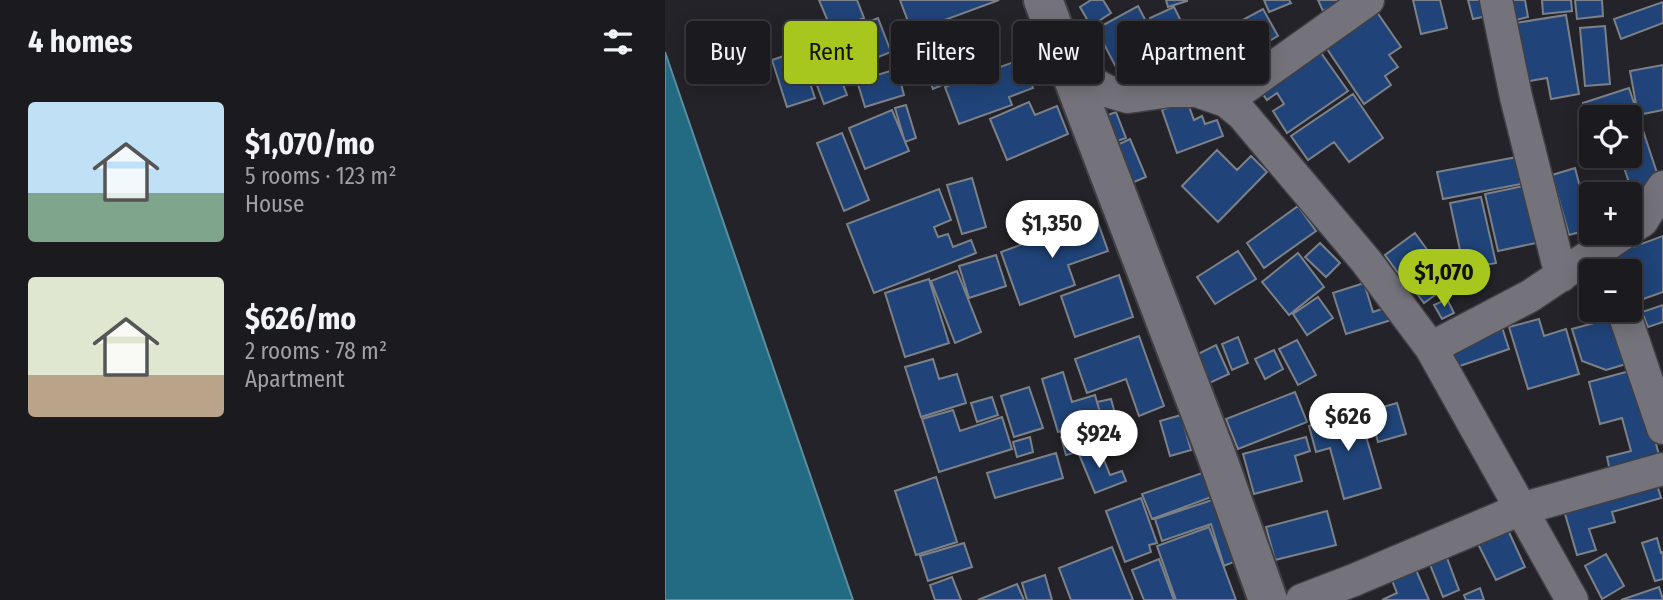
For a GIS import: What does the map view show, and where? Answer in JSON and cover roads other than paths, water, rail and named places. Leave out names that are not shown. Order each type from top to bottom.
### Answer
[{"type":"street","points":[[1043,0],[1051,21]]},
{"type":"street","points":[[1226,101],[1368,0]]},
{"type":"street","points":[[1496,0],[1516,97],[1561,276]]},
{"type":"street","points":[[1077,84],[1268,600]]},
{"type":"street","points":[[1094,84],[1128,97],[1170,91],[1197,91],[1226,101],[1242,114],[1366,261],[1431,348],[1572,600]]},
{"type":"street","points":[[1642,221],[1663,187]]},
{"type":"street","points":[[1431,348],[1611,251]]},
{"type":"street","points":[[1627,322],[1663,428]]},
{"type":"street","points":[[1302,600],[1521,509],[1663,469]]},
{"type":"water","points":[[665,52],[853,600],[665,600]]}]
